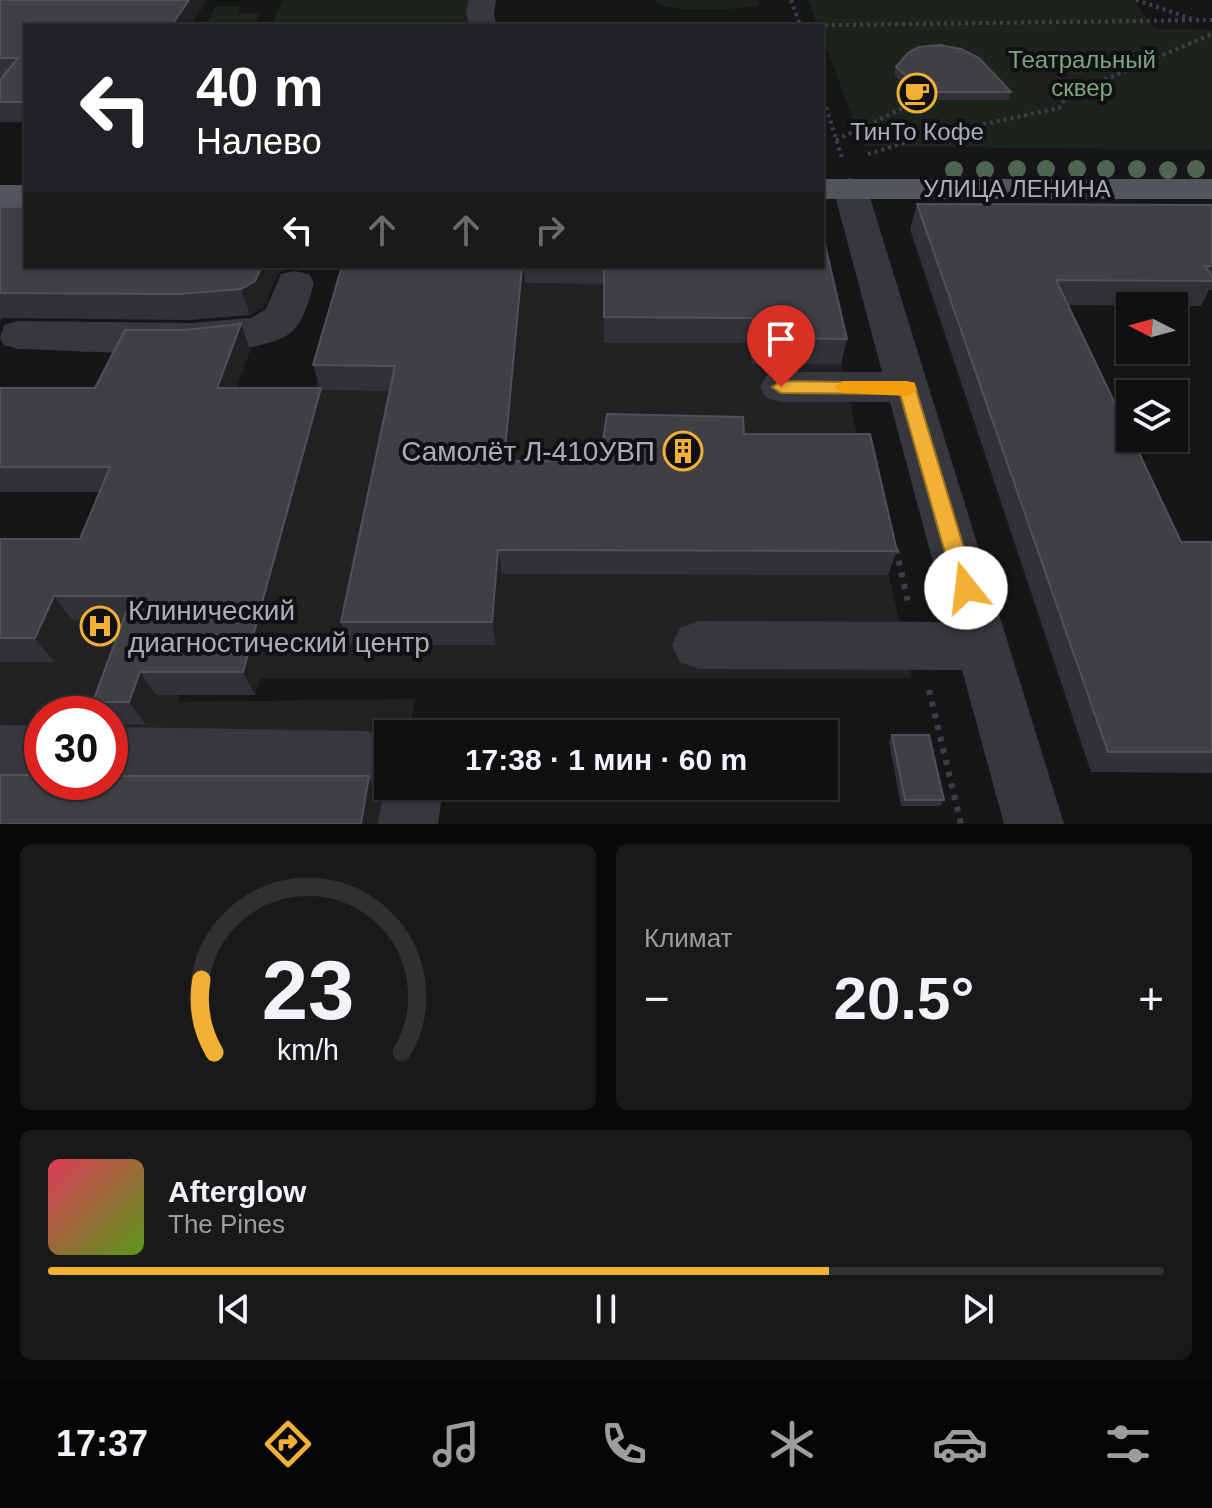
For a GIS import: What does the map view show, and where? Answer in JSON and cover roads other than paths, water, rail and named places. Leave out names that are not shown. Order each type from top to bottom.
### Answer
[{"type":"main road","name":"УЛИЦА ЛЕНИНА","points":[[843,174],[1212,189]]},
{"type":"main road","points":[[0,196],[24,196]]},
{"type":"street","points":[[482,0],[482,24]]},
{"type":"street","points":[[843,174],[1034,824]]},
{"type":"street","points":[[18,335],[215,336],[250,333],[265,329],[281,318],[295,283]]},
{"type":"street","points":[[781,387],[907,387]]},
{"type":"street","points":[[699,645],[982,646]]},
{"type":"street","points":[[0,753],[24,754]]},
{"type":"street","points":[[128,755],[366,759],[374,762]]},
{"type":"street","points":[[408,824],[411,800]]},
{"type":"place","name":"ТинТо Кофе","points":[[917,93]]},
{"type":"place","name":"Самолёт Л-410УВП","points":[[683,451]]},
{"type":"place","name":"Клинический диагностический центр","points":[[100,626]]},
{"type":"park label","name":"Театральный сквер","points":[[1082,74]]}]
